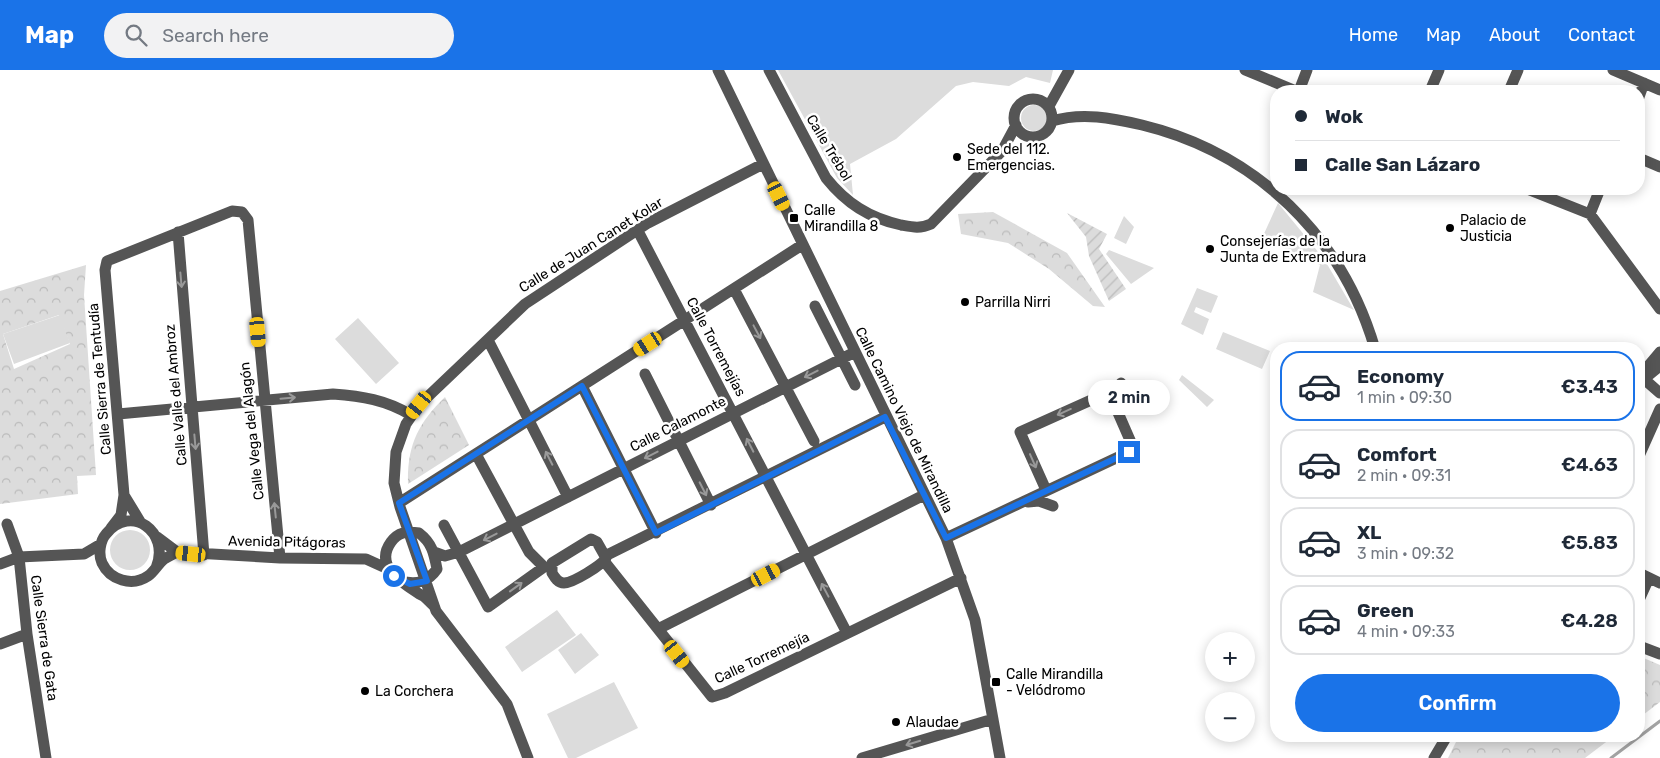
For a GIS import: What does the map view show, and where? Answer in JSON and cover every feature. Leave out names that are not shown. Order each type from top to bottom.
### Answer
[{"type":"street","name":"Calle Camino Viejo de Mirandilla","points":[[718,70],[885,417],[946,538],[975,620],[1000,758]]},
{"type":"street","name":"Calle Trébol","points":[[769,70],[826,178],[838,193],[853,206],[880,220],[922,228],[931,224],[1002,151],[1027,136]]},
{"type":"street","points":[[1062,80],[1044,133],[1039,136],[1027,136],[1016,125],[1014,114],[1019,105],[1028,99],[1039,99],[1062,80],[1070,70]]},
{"type":"street","points":[[1244,70],[1282,85]]},
{"type":"street","points":[[1300,85],[1307,70]]},
{"type":"street","points":[[1512,85],[1518,70]]},
{"type":"street","points":[[1613,70],[1660,90]]},
{"type":"street","points":[[1432,85],[1435,71]]},
{"type":"street","points":[[1039,99],[1050,112],[1126,121],[1170,132],[1217,152],[1270,188]]},
{"type":"street","name":"Calle Trébol","points":[[1002,151],[1016,125]]},
{"type":"street","points":[[1645,161],[1660,167]]},
{"type":"street","name":"Calle de Juan Canet Kolar","points":[[435,606],[399,503],[394,483],[396,452],[406,424],[412,415],[525,304],[638,231],[763,164]]},
{"type":"street","points":[[1278,195],[1294,209],[1320,238],[1347,279],[1365,317],[1373,342]]},
{"type":"street","points":[[1542,195],[1590,214],[1660,310]]},
{"type":"street","points":[[1590,214],[1598,195]]},
{"type":"street","name":"Calle Vega del Alagón","points":[[178,232],[232,211],[242,212],[248,220],[280,558]]},
{"type":"street","name":"Calle Torremejías","points":[[638,231],[766,477]]},
{"type":"street","name":"Calle Sierra de Tentudía","points":[[111,528],[121,515],[124,495],[106,270],[108,261],[178,232]]},
{"type":"street","name":"Calle Valle del Ambroz","points":[[178,232],[204,555]]},
{"type":"street","points":[[399,503],[802,245]]},
{"type":"street","points":[[734,289],[814,441]]},
{"type":"street","points":[[815,306],[855,385]]},
{"type":"street","points":[[488,340],[568,497]]},
{"type":"street","name":"Calle Calamonte","points":[[439,554],[459,552],[855,352]]},
{"type":"street","points":[[1645,373],[1660,352]]},
{"type":"street","points":[[1645,376],[1660,366]]},
{"type":"street","points":[[645,374],[711,505]]},
{"type":"street","points":[[1046,490],[1020,432],[1118,388],[1121,383]]},
{"type":"street","points":[[1645,383],[1660,393]]},
{"type":"street","points":[[582,386],[656,533]]},
{"type":"street","points":[[946,538],[1129,452],[1133,447],[1109,392]]},
{"type":"street","points":[[118,414],[333,394],[360,396],[396,405],[412,415]]},
{"type":"street","points":[[1645,443],[1660,409]]},
{"type":"street","points":[[476,454],[529,552],[558,581],[563,583],[570,582],[605,558],[885,417]]},
{"type":"street","points":[[766,477],[847,634]]},
{"type":"street","name":"Calle Sierra de Tentudía","points":[[124,495],[141,523]]},
{"type":"street","points":[[658,630],[924,495]]},
{"type":"street","points":[[1021,503],[1039,500],[1053,506]]},
{"type":"street","points":[[0,564],[19,558],[84,554],[101,544],[111,528],[125,522],[141,523],[150,528],[157,537],[177,552],[164,559],[143,578],[128,582],[118,579],[109,573],[103,565],[84,554]]},
{"type":"street","name":"Calle Sierra de Gata","points":[[8,524],[19,558],[27,634],[46,758]]},
{"type":"street","points":[[444,525],[488,607],[547,568]]},
{"type":"street","points":[[366,558],[388,545],[394,538],[409,531],[419,533],[439,554],[437,569],[427,581],[410,584],[401,581]]},
{"type":"street","points":[[156,568],[161,547],[157,537]]},
{"type":"street","name":"Calle Torremejía","points":[[547,568],[591,539],[597,542],[605,558],[658,630],[712,697],[725,693],[961,578]]},
{"type":"street","points":[[101,544],[103,565]]},
{"type":"street","points":[[388,545],[386,558],[388,569]]},
{"type":"street","name":"Avenida Pitágoras","points":[[177,552],[280,558],[366,558],[388,569],[405,586],[423,596],[435,606]]},
{"type":"street","points":[[1645,576],[1660,583]]},
{"type":"street","points":[[435,606],[507,704],[527,758]]},
{"type":"street","points":[[0,644],[27,634]]},
{"type":"street","points":[[1645,648],[1660,654]]},
{"type":"street","points":[[862,758],[993,719]]},
{"type":"street","points":[[1434,758],[1443,742]]},
{"type":"green space","points":[[778,70],[1053,70],[1050,83],[1026,77],[1009,86],[973,82],[956,86],[896,139],[850,164],[853,195],[837,178]]},
{"type":"green space","points":[[1034,105],[1043,109],[1047,118],[1043,127],[1034,131],[1025,127],[1021,118],[1025,109]]},
{"type":"green space","points":[[1278,203],[1324,259],[1354,310],[1313,292],[1320,265],[1262,238]]},
{"type":"green space","points":[[993,212],[1067,253],[1105,307],[1093,306],[1049,269],[1008,243],[961,234],[958,214]]},
{"type":"green space","points":[[1067,213],[1107,234],[1099,249],[1126,289],[1109,301],[1089,256],[1086,237]]},
{"type":"green space","points":[[1124,216],[1134,227],[1126,244],[1114,238]]},
{"type":"green space","points":[[1109,250],[1154,268],[1131,284],[1106,254]]},
{"type":"green space","points":[[86,265],[84,295],[96,475],[77,476],[78,494],[0,504],[0,291]],"holes":[[[59,315],[70,344],[14,369],[3,334]]]},
{"type":"green space","points":[[1197,288],[1218,296],[1211,313],[1196,307],[1194,312],[1209,319],[1203,335],[1181,324]]},
{"type":"green space","points":[[60,315],[70,343],[14,364],[3,334]]},
{"type":"green space","points":[[358,318],[399,363],[376,384],[335,339]]},
{"type":"green space","points":[[1223,332],[1270,351],[1262,369],[1216,349]]},
{"type":"green space","points":[[1182,375],[1214,400],[1207,407],[1179,380]]},
{"type":"green space","points":[[445,397],[469,445],[408,484],[410,458],[416,436],[428,416]]},
{"type":"green space","points":[[130,530],[144,536],[150,550],[144,564],[130,570],[116,564],[110,550],[116,536]]},
{"type":"green space","points":[[557,610],[576,635],[522,672],[505,647]]},
{"type":"green space","points":[[581,633],[599,655],[575,674],[558,650]]},
{"type":"green space","points":[[1645,659],[1660,665],[1660,702],[1645,713]]},
{"type":"green space","points":[[614,682],[638,728],[576,758],[568,758],[547,714]]},
{"type":"green space","points":[[1456,742],[1606,742],[1585,758],[1448,758]]},
{"type":"waterway","points":[[1645,732],[1660,721]]},
{"type":"waterway","points":[[1611,758],[1632,742]]},
{"type":"place","name":"Sede del 112. Emergencias.","points":[[957,157]]},
{"type":"place","name":"Calle Mirandilla 8","points":[[794,218]]},
{"type":"place","name":"Palacio de Justicia","points":[[1450,228]]},
{"type":"place","name":"Consejerías de la Junta de Extremadura","points":[[1210,249]]},
{"type":"place","name":"Parrilla Nirri","points":[[965,302]]},
{"type":"place","name":"Calle Mirandilla - Velódromo","points":[[996,682]]},
{"type":"place","name":"La Corchera","points":[[365,691]]},
{"type":"place","name":"Alaudae","points":[[896,722]]},
{"type":"route","points":[[394,576],[410,584],[427,581],[399,503],[582,386],[656,533],[885,417],[946,538],[1129,452]]}]
